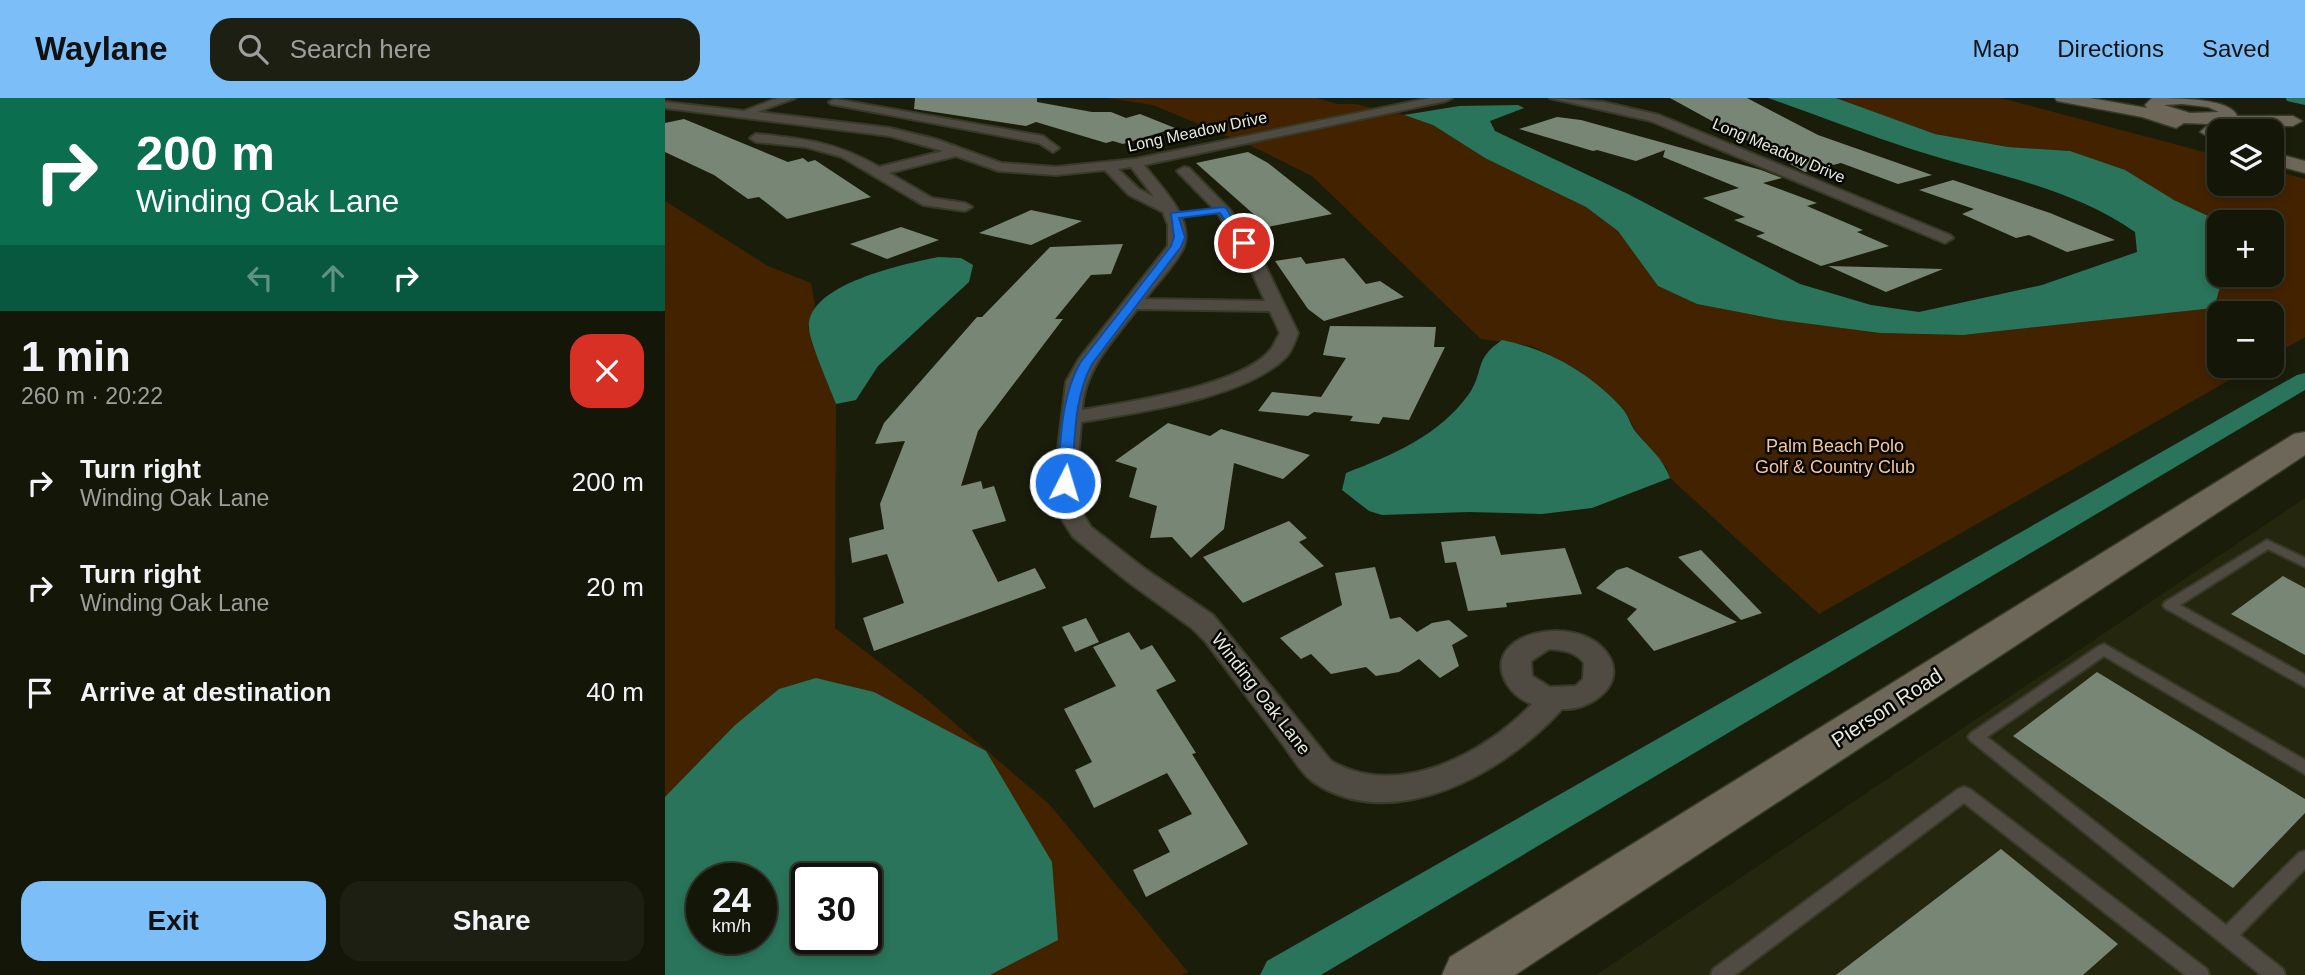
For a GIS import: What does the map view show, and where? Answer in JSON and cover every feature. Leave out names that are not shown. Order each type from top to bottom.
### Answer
[{"type":"street","points":[[742,114],[789,98]]},
{"type":"street","name":"Long Meadow Drive","points":[[665,105],[890,132],[931,142],[985,163],[1016,169],[1056,171],[1135,163],[1446,98]]},
{"type":"street","name":"Long Meadow Drive","points":[[1556,98],[1603,105],[1655,118],[1945,238]]},
{"type":"street","points":[[2064,98],[2165,109],[2191,100],[2208,119]]},
{"type":"street","points":[[2064,98],[2207,126]]},
{"type":"street","points":[[2093,98],[2165,109],[2192,126],[2207,127]]},
{"type":"street","points":[[835,102],[1016,135],[1043,141],[1053,148]]},
{"type":"street","points":[[877,172],[1016,135]]},
{"type":"street","points":[[756,138],[807,144],[847,154],[928,202],[965,207]]},
{"type":"street","points":[[2284,161],[2305,167]]},
{"type":"street","points":[[1135,163],[1182,213]]},
{"type":"street","points":[[1109,167],[1133,192],[1182,213],[1223,210]]},
{"type":"street","points":[[1070,418],[1206,389],[1257,371],[1274,359],[1288,339],[1289,333],[1254,259],[1223,210],[1184,171]]},
{"type":"street","name":"Winding Oak Lane","points":[[1182,213],[1176,247],[1086,363],[1076,382],[1070,418],[1065,493],[1070,513],[1082,532],[1136,575],[1203,622],[1321,770],[1339,781],[1361,788],[1386,790],[1411,787],[1461,769],[1506,745],[1541,715],[1554,699]]},
{"type":"street","points":[[1132,304],[1276,306]]},
{"type":"street","name":"Pierson Road","points":[[1469,975],[2305,441]]},
{"type":"lane","points":[[2305,563],[2267,544],[2170,606],[2305,682]]},
{"type":"lane","points":[[2276,975],[1976,737],[2104,649],[2305,768]]},
{"type":"lane","points":[[1720,975],[1964,794],[2190,972]]},
{"type":"lane","points":[[2227,936],[2305,858]]},
{"type":"shaded area","points":[[1768,98],[1836,98],[1935,134],[2008,147],[2070,151],[2125,170],[2174,200],[2207,215],[2207,287],[2220,287],[2216,301],[2207,301],[2207,309],[1963,335],[1880,333],[1780,320],[1697,304],[1658,286],[1618,231],[1586,207],[1485,158],[1433,125],[1404,115],[1459,106],[1518,105],[1524,108],[1490,121],[1495,131],[1628,194],[1800,284],[1871,305],[1919,312],[2042,285],[2137,252],[2135,232],[2083,203],[2028,183],[1914,150]]},
{"type":"shaded area","points":[[938,257],[961,258],[973,265],[969,282],[878,366],[856,400],[836,404],[810,335],[812,313],[823,299],[860,279]]},
{"type":"shaded area","points":[[1502,340],[1552,356],[1582,373],[1610,395],[1624,410],[1635,431],[1659,459],[1670,478],[1592,508],[1542,514],[1469,512],[1382,515],[1369,511],[1342,490],[1346,473],[1397,451],[1444,422],[1469,394],[1483,360]]},
{"type":"shaded area","points":[[2305,498],[2305,975],[1596,975]]},
{"type":"shaded area","points":[[816,678],[874,692],[986,751],[1052,862],[1058,940],[990,975],[665,975],[665,797],[734,726],[779,689]]},
{"type":"green space","name":"Palm Beach Polo Golf & Country Club","points":[[1107,98],[1317,98],[1404,115],[1433,125],[1485,158],[1586,207],[1618,231],[1658,286],[1698,304],[1780,320],[1880,333],[1963,335],[2207,309],[2207,378],[2233,378],[1819,614],[1670,478],[1666,467],[1635,430],[1624,409],[1581,372],[1532,346],[1481,339],[1312,176],[1258,149],[1153,105]]},
{"type":"green space","name":"Palm Beach Polo Golf & Country Club","points":[[1836,98],[2001,98],[2207,153],[2207,196],[2284,196],[2284,173],[2305,179],[2305,337],[2284,349],[2284,301],[2215,301],[2220,287],[2284,287],[2284,210],[2207,210],[2207,215],[2070,151],[2008,147],[1935,134]]},
{"type":"green space","points":[[665,201],[768,266],[811,283],[815,305],[808,327],[836,404],[835,628],[923,696],[1050,805],[1188,972],[1182,975],[665,975]]},
{"type":"building","points":[[915,98],[1037,98],[1037,102],[1092,112],[1111,112],[1126,118],[1140,114],[1175,128],[1123,144],[1113,141],[1106,143],[1036,122],[1026,126],[914,109]]},
{"type":"building","points":[[1670,98],[1747,98],[1818,135],[1932,175],[1898,184],[1841,163],[1805,172]]},
{"type":"building","points":[[1557,117],[1581,120],[1782,178],[1763,183],[1817,203],[1807,206],[1863,230],[1857,232],[1889,246],[1821,266],[1756,236],[1765,233],[1734,220],[1745,217],[1703,198],[1739,188],[1663,157],[1665,150],[1636,161],[1519,129]]},
{"type":"building","points":[[684,119],[788,162],[803,158],[808,162],[815,160],[871,197],[787,219],[759,197],[748,199],[714,175],[665,152],[665,123]]},
{"type":"building","points":[[1248,152],[1268,163],[1332,214],[1268,227],[1196,163]]},
{"type":"building","points":[[1953,180],[2050,213],[2115,240],[2067,252],[2029,235],[2016,238],[1962,214],[1974,209],[1919,190]]},
{"type":"building","points":[[1031,210],[1082,221],[1031,245],[979,233]]},
{"type":"building","points":[[901,227],[939,240],[887,259],[850,244]]},
{"type":"building","points":[[1123,244],[1111,274],[1091,275],[1055,319],[1063,319],[978,431],[961,486],[981,481],[983,489],[994,486],[1006,521],[972,530],[998,582],[1035,568],[1046,588],[874,651],[863,618],[904,603],[887,554],[852,563],[849,538],[884,529],[880,504],[905,441],[875,444],[884,423],[977,317],[982,317],[1050,247]]},
{"type":"building","points":[[1301,257],[1306,264],[1344,258],[1366,284],[1380,281],[1404,297],[1324,321],[1308,309],[1275,261]]},
{"type":"building","points":[[1828,266],[1943,269],[1886,292]]},
{"type":"building","points":[[1330,326],[1436,327],[1434,347],[1445,347],[1409,420],[1383,417],[1379,424],[1350,421],[1353,416],[1314,412],[1308,416],[1258,411],[1272,392],[1321,397],[1346,358],[1323,355]]},
{"type":"building","points":[[1168,423],[1210,436],[1221,429],[1310,455],[1283,479],[1234,463],[1224,529],[1191,558],[1172,537],[1150,538],[1157,506],[1129,497],[1137,468],[1115,461]]},
{"type":"building","points":[[1289,521],[1307,538],[1299,542],[1324,566],[1243,603],[1203,557]]},
{"type":"building","points":[[1495,536],[1501,555],[1565,548],[1582,594],[1506,603],[1507,607],[1468,611],[1456,562],[1445,563],[1441,542]]},
{"type":"building","points":[[1701,550],[1762,613],[1741,620],[1678,557]]},
{"type":"building","points":[[1375,567],[1390,619],[1400,617],[1417,632],[1432,623],[1449,620],[1468,636],[1452,645],[1459,666],[1440,678],[1419,659],[1399,672],[1376,676],[1366,667],[1331,674],[1311,654],[1301,659],[1280,638],[1342,605],[1335,573]]},
{"type":"building","points":[[1627,567],[1737,622],[1654,651],[1627,619],[1637,609],[1596,588],[1617,570]]},
{"type":"building","points":[[2283,576],[2305,588],[2305,655],[2231,614]]},
{"type":"building","points":[[1086,618],[1099,642],[1075,652],[1062,627]]},
{"type":"building","points":[[1129,632],[1141,650],[1152,645],[1176,681],[1156,690],[1248,844],[1146,897],[1133,870],[1170,852],[1158,830],[1192,814],[1167,773],[1094,808],[1075,770],[1092,762],[1064,709],[1116,686],[1093,647]]},
{"type":"building","points":[[2097,672],[2305,799],[2305,813],[2233,888],[2013,736]]},
{"type":"building","points":[[2001,849],[2118,944],[2083,975],[1836,975]]},
{"type":"waterway","points":[[2292,98],[2305,101]]},
{"type":"waterway","points":[[1282,975],[2305,380]]},
{"type":"route","points":[[1065,483],[1076,382],[1086,363],[1176,247],[1179,229],[1174,215],[1223,210],[1244,243]]}]
